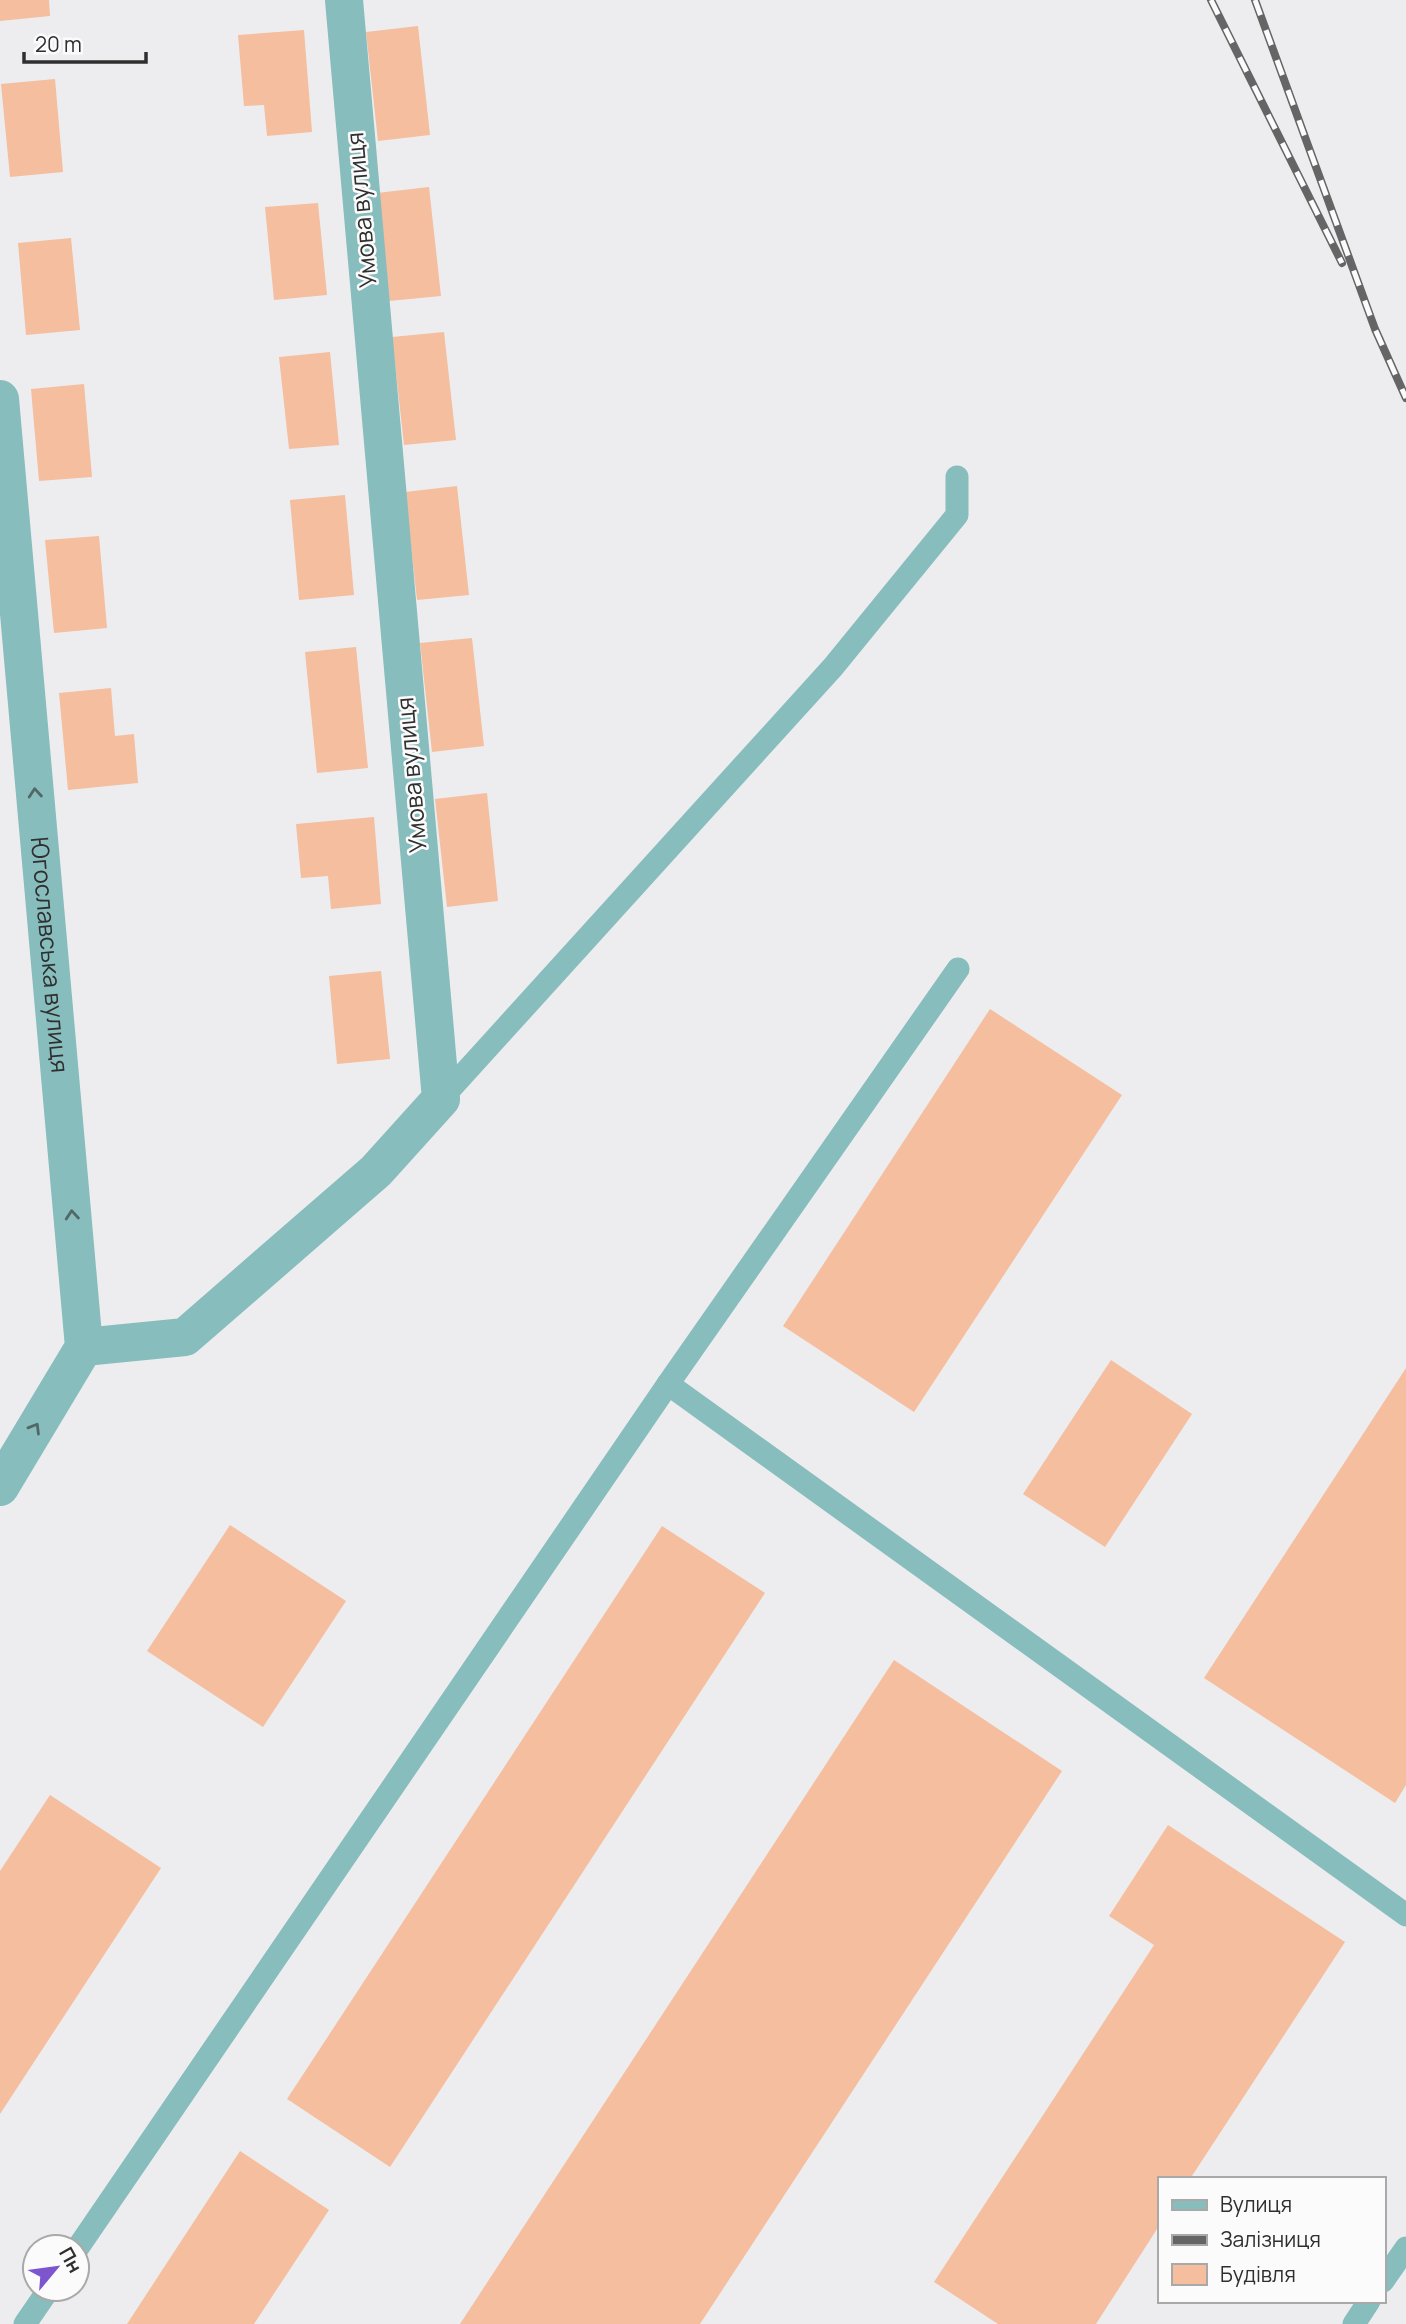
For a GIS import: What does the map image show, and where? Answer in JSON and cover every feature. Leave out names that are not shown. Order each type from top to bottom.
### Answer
[{"type":"street","name":"Умова вулиця","points":[[344,0],[441,1099]]},
{"type":"street","name":"Югославська вулиця","points":[[0,399],[8,587],[84,1347]]},
{"type":"street","points":[[0,1487],[84,1347],[185,1337],[376,1171],[441,1099]]},
{"type":"lane","points":[[441,1099],[832,667],[957,514],[957,477]]},
{"type":"lane","points":[[88,2233],[668,1384],[958,969]]},
{"type":"lane","points":[[668,1384],[1406,1915]]},
{"type":"lane","points":[[1385,2278],[1406,2248]]},
{"type":"lane","points":[[25,2324],[39,2303]]},
{"type":"lane","points":[[1354,2324],[1368,2303]]},
{"type":"building","points":[[0,0],[49,0],[50,16],[0,21]]},
{"type":"building","points":[[418,26],[430,135],[378,141],[366,32]]},
{"type":"building","points":[[304,30],[312,132],[267,136],[264,105],[244,106],[238,35]]},
{"type":"building","points":[[55,79],[63,172],[10,177],[1,84]]},
{"type":"building","points":[[429,187],[441,296],[389,301],[377,193]]},
{"type":"building","points":[[318,203],[327,295],[274,300],[265,207]]},
{"type":"building","points":[[71,238],[80,330],[26,335],[18,243]]},
{"type":"building","points":[[444,332],[456,440],[404,445],[392,337]]},
{"type":"building","points":[[330,352],[339,445],[289,449],[279,357]]},
{"type":"building","points":[[84,384],[92,477],[39,481],[31,389]]},
{"type":"building","points":[[457,486],[469,595],[417,600],[405,492]]},
{"type":"building","points":[[345,495],[354,595],[299,600],[290,500]]},
{"type":"building","points":[[99,536],[107,628],[54,633],[45,540]]},
{"type":"building","points":[[472,638],[484,746],[432,752],[420,643]]},
{"type":"building","points":[[356,647],[368,768],[317,773],[305,652]]},
{"type":"building","points":[[111,688],[115,736],[134,734],[138,783],[68,790],[59,693]]},
{"type":"building","points":[[487,793],[498,901],[447,907],[435,799]]},
{"type":"building","points":[[374,817],[381,904],[331,909],[328,876],[301,878],[296,824]]},
{"type":"building","points":[[381,971],[390,1059],[337,1064],[329,976]]},
{"type":"building","points":[[990,1009],[1122,1095],[914,1412],[783,1326]]},
{"type":"building","points":[[1111,1360],[1192,1414],[1105,1547],[1023,1494]]},
{"type":"building","points":[[1406,1368],[1406,1785],[1395,1803],[1204,1678]]},
{"type":"building","points":[[230,1525],[346,1601],[263,1727],[147,1651]]},
{"type":"building","points":[[662,1526],[765,1593],[390,2167],[287,2099]]},
{"type":"building","points":[[894,1660],[1062,1771],[700,2324],[460,2324]]},
{"type":"building","points":[[50,1795],[161,1868],[0,2114],[0,1871]]},
{"type":"building","points":[[1168,1825],[1345,1942],[1191,2177],[1158,2177],[1158,2228],[1096,2324],[998,2324],[934,2282],[1154,1945],[1109,1916]]},
{"type":"building","points":[[240,2151],[329,2210],[254,2324],[127,2324]]},
{"type":"railway","points":[[1211,0],[1342,263]]},
{"type":"railway","points":[[1255,0],[1375,329],[1406,398]]}]
